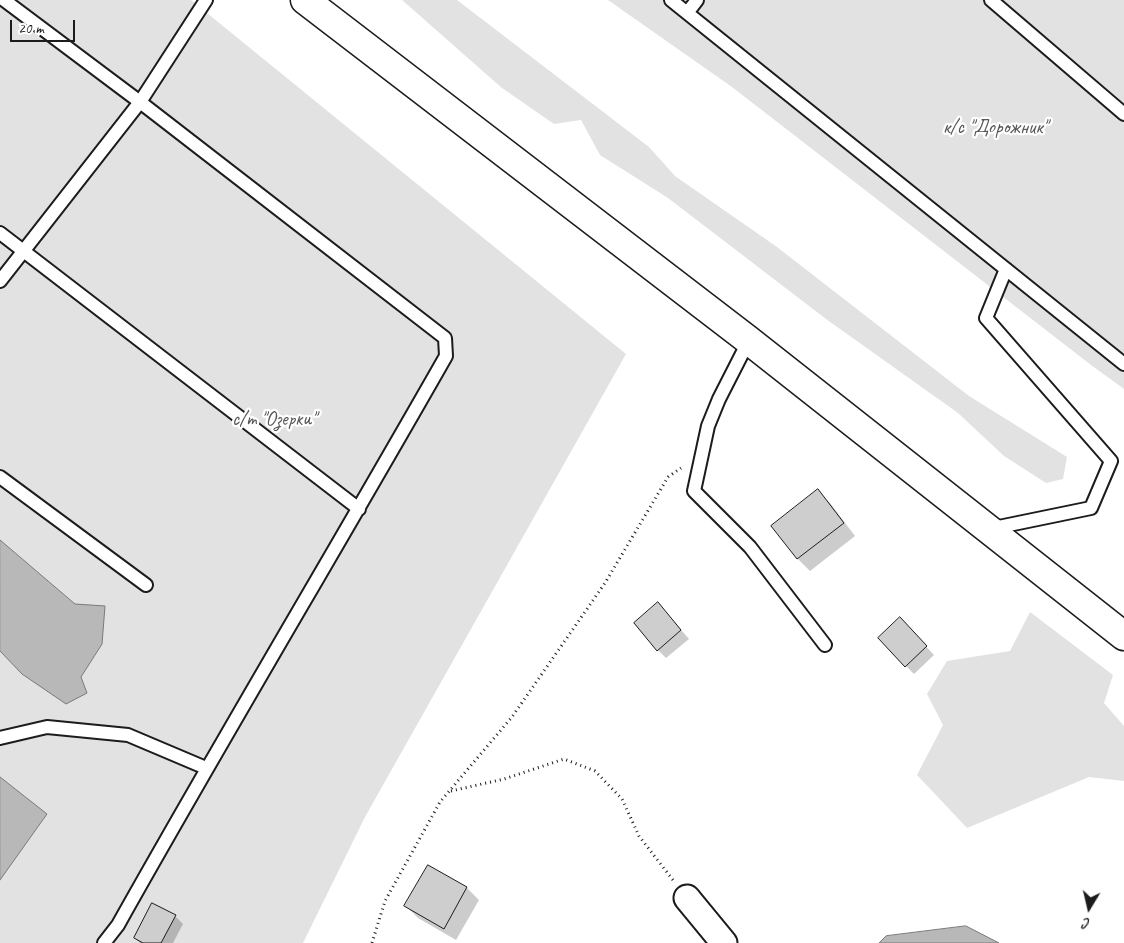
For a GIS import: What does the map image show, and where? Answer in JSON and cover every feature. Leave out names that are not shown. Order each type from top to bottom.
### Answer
[{"type":"main road","points":[[305,0],[747,339],[1124,636]]},
{"type":"street","points":[[686,898],[724,943]]},
{"type":"lane","points":[[4,0],[140,102],[444,338],[446,356],[359,509],[206,768],[118,925],[104,943]]},
{"type":"lane","points":[[0,281],[140,102],[206,0]]},
{"type":"lane","points":[[671,0],[1124,364]]},
{"type":"lane","points":[[687,13],[697,0]]},
{"type":"lane","points":[[991,0],[1124,114]]},
{"type":"lane","points":[[0,233],[359,509]]},
{"type":"lane","points":[[989,529],[1091,508],[1111,461],[986,318],[1006,269]]},
{"type":"lane","points":[[747,339],[745,348],[719,399],[708,426],[694,490],[750,547],[825,645]]},
{"type":"lane","points":[[0,477],[146,585]]},
{"type":"lane","points":[[0,738],[47,727],[128,735],[206,768]]},
{"type":"path","points":[[372,943],[385,901],[440,802],[512,716],[605,583],[668,477],[702,454]]},
{"type":"path","points":[[450,791],[504,778],[564,758],[594,771],[622,799],[639,836],[686,898]]},
{"type":"green space","name":"с/т \"Озерки\"","points":[[0,0],[191,0],[626,354],[365,817],[303,943],[0,943]]},
{"type":"green space","points":[[402,0],[457,0],[649,147],[675,176],[777,247],[969,396],[1067,457],[1063,479],[1046,483],[1004,456],[958,413],[826,319],[668,198],[600,155],[581,120],[554,124],[502,88]]},
{"type":"green space","name":"к/с \"Дорожник\"","points":[[608,0],[1124,0],[1124,389],[732,87]]},
{"type":"green space","points":[[1030,612],[1113,675],[1104,703],[1124,726],[1124,781],[1089,777],[967,828],[917,775],[943,725],[927,694],[947,661],[1010,651]]},
{"type":"shaded area","points":[[0,540],[75,604],[105,606],[102,644],[81,677],[87,693],[66,704],[22,674],[0,651]]},
{"type":"shaded area","points":[[0,777],[47,814],[0,880]]},
{"type":"shaded area","points":[[966,926],[999,943],[879,943],[886,936]]},
{"type":"building","points":[[818,489],[844,523],[797,559],[771,526]]},
{"type":"building","points":[[658,602],[681,630],[657,651],[634,623]]},
{"type":"building","points":[[900,617],[927,646],[905,667],[878,638]]},
{"type":"building","points":[[428,865],[467,887],[444,929],[404,906]]},
{"type":"building","points":[[152,903],[176,915],[161,943],[143,943],[134,938]]}]
